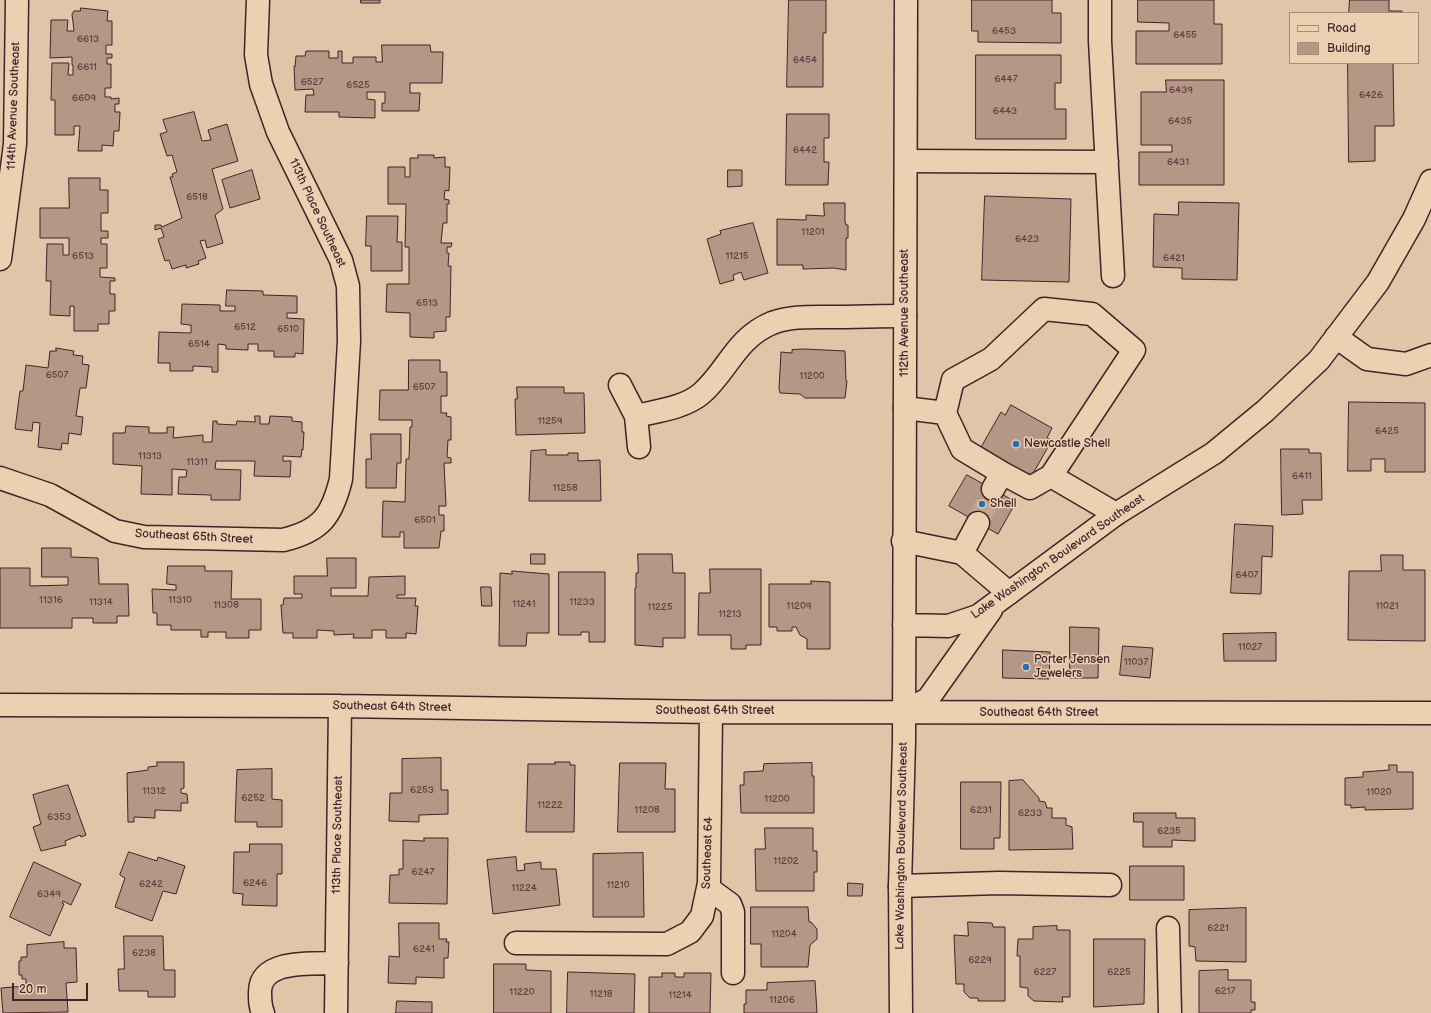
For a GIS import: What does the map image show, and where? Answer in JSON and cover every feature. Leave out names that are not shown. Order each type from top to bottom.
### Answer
[{"type":"street","name":"114th Avenue Southeast","points":[[0,259],[5,187],[15,144],[17,0]]},
{"type":"street","name":"113th Place Southeast","points":[[258,0],[256,55],[263,91],[278,132],[341,260],[348,286],[349,341],[341,479],[337,495],[329,514],[319,525],[303,536]]},
{"type":"street","name":"112th Avenue Southeast","points":[[904,625],[903,541],[905,408],[906,0]]},
{"type":"street","points":[[1100,0],[1100,41],[1113,276]]},
{"type":"street","points":[[906,161],[1107,162]]},
{"type":"street","name":"Lake Washington Boulevard Southeast","points":[[901,1013],[900,886],[904,712],[904,625],[940,627],[956,624],[978,616],[1116,514],[1214,452],[1265,411],[1319,360],[1378,282],[1414,219],[1431,181]]},
{"type":"street","points":[[1044,309],[1092,314],[1134,350],[1051,476],[1030,488],[997,481],[962,449],[945,413],[953,380],[991,359],[1044,309]]},
{"type":"street","points":[[636,416],[681,405],[701,394],[717,377],[731,356],[749,337],[772,323],[795,318],[905,316]]},
{"type":"street","points":[[1336,337],[1367,359],[1406,364],[1431,355]]},
{"type":"street","points":[[620,385],[636,416],[639,447]]},
{"type":"street","points":[[905,408],[945,413]]},
{"type":"street","points":[[1051,476],[1116,514]]},
{"type":"street","name":"Southeast 65th Street","points":[[0,478],[50,494],[115,531],[144,537],[283,540],[303,536]]},
{"type":"street","points":[[962,553],[978,523]]},
{"type":"street","points":[[903,541],[962,553],[1003,597],[928,699],[904,712]]},
{"type":"street","name":"Southeast 64th Street","points":[[0,705],[340,706],[711,712],[1431,713]]},
{"type":"street","name":"113th Place Southeast","points":[[336,1013],[340,706]]},
{"type":"street","name":"Southeast 64","points":[[516,943],[667,944],[690,932],[702,916],[708,888],[711,712]]},
{"type":"street","points":[[900,886],[999,883],[1110,885]]},
{"type":"street","points":[[708,888],[730,904],[734,912],[734,973]]},
{"type":"street","points":[[1168,928],[1170,1013]]},
{"type":"street","points":[[263,1013],[260,1007],[260,987],[271,971],[291,964],[337,963]]},
{"type":"building","points":[[361,0],[380,0],[380,3],[361,3]]},
{"type":"building","points":[[789,0],[826,0],[826,33],[823,33],[823,87],[787,87]]},
{"type":"building","points":[[972,0],[1052,0],[1052,13],[1061,13],[1061,43],[978,42],[978,31],[972,31]]},
{"type":"building","points":[[1138,0],[1214,0],[1214,24],[1222,24],[1222,64],[1136,64],[1136,31],[1169,31],[1169,23],[1138,22]]},
{"type":"building","points":[[1350,0],[1389,0],[1389,11],[1402,11],[1402,12],[1349,12]]},
{"type":"building","points":[[81,8],[108,11],[107,21],[112,21],[112,45],[106,45],[106,54],[112,54],[112,58],[107,58],[107,64],[111,64],[111,88],[105,88],[105,97],[111,97],[111,99],[119,98],[119,104],[115,104],[115,112],[120,112],[119,131],[114,131],[113,146],[102,145],[102,151],[78,151],[80,126],[74,126],[74,135],[55,135],[55,100],[51,100],[52,63],[69,63],[68,75],[73,75],[73,65],[72,57],[50,58],[51,20],[68,20],[67,31],[74,31],[72,14],[74,11],[80,11]]},
{"type":"building","points":[[382,45],[430,45],[431,52],[443,52],[442,83],[410,83],[410,93],[420,93],[419,111],[382,111],[382,103],[385,103],[385,92],[367,92],[367,99],[375,100],[375,118],[339,117],[339,112],[305,112],[306,95],[314,95],[313,89],[295,90],[294,66],[295,67],[296,56],[305,56],[306,51],[329,51],[329,58],[338,58],[338,51],[342,51],[342,63],[353,63],[353,57],[376,57],[376,62],[382,62]]},
{"type":"building","points":[[976,55],[1061,55],[1061,83],[1055,83],[1055,109],[1066,109],[1066,139],[976,139]]},
{"type":"building","points":[[1348,64],[1393,64],[1394,126],[1375,126],[1375,161],[1349,162]]},
{"type":"building","points":[[1166,80],[1224,80],[1224,185],[1139,185],[1139,152],[1172,152],[1172,145],[1141,145],[1141,92],[1166,92]]},
{"type":"building","points":[[194,112],[202,141],[211,140],[208,130],[227,124],[238,161],[212,169],[223,209],[215,215],[223,243],[207,248],[205,240],[200,241],[206,258],[198,261],[199,264],[186,268],[186,265],[172,269],[169,260],[165,261],[158,239],[164,237],[161,228],[155,230],[155,225],[161,225],[162,227],[182,218],[170,177],[173,177],[172,174],[177,172],[172,155],[167,156],[160,134],[167,132],[163,120]]},
{"type":"building","points":[[787,114],[829,114],[829,138],[824,138],[824,162],[829,162],[828,185],[786,185]]},
{"type":"building","points":[[418,155],[434,155],[434,158],[445,157],[445,167],[450,167],[449,191],[445,190],[444,199],[449,200],[449,204],[447,204],[447,223],[443,223],[441,243],[452,243],[451,247],[447,247],[447,253],[449,253],[448,266],[451,266],[450,317],[446,317],[446,331],[434,332],[434,338],[410,337],[410,313],[386,312],[387,284],[409,284],[409,247],[405,247],[406,204],[388,204],[388,167],[405,167],[405,177],[410,177],[410,158],[418,158]]},
{"type":"building","points":[[252,170],[260,199],[230,208],[222,180]]},
{"type":"building","points":[[728,170],[742,170],[742,186],[728,187]]},
{"type":"building","points":[[69,178],[100,178],[100,190],[108,190],[108,213],[101,213],[101,231],[108,231],[108,238],[101,238],[101,244],[107,244],[107,268],[100,268],[100,277],[115,278],[115,281],[110,281],[110,294],[115,294],[115,311],[109,311],[109,324],[98,324],[98,331],[74,331],[74,306],[70,306],[70,316],[50,315],[51,281],[46,281],[47,244],[63,244],[63,255],[69,255],[69,238],[40,238],[40,208],[69,208]]},
{"type":"building","points":[[985,196],[1071,199],[1069,282],[982,280]]},
{"type":"building","points":[[1179,202],[1239,203],[1237,280],[1182,279],[1182,268],[1153,267],[1154,214],[1178,215]]},
{"type":"building","points":[[824,203],[845,203],[845,221],[846,225],[848,225],[848,238],[846,238],[846,270],[834,268],[803,269],[803,265],[777,265],[777,219],[806,220],[806,215],[824,216]]},
{"type":"building","points":[[367,216],[398,216],[397,242],[402,242],[402,271],[371,271],[371,246],[366,246]]},
{"type":"building","points":[[753,223],[768,273],[744,280],[741,272],[733,275],[734,280],[720,284],[707,239],[721,234],[720,231]]},
{"type":"building","points":[[227,290],[263,291],[263,295],[297,296],[297,313],[287,313],[287,318],[304,319],[303,354],[295,353],[295,357],[274,357],[274,351],[258,351],[258,344],[248,344],[248,350],[226,349],[226,345],[218,344],[218,372],[212,372],[212,367],[193,366],[193,371],[170,371],[170,363],[158,363],[159,332],[191,333],[191,325],[181,324],[182,304],[220,305],[220,311],[235,311],[235,306],[226,306]]},
{"type":"building","points":[[56,348],[74,351],[73,355],[83,356],[82,364],[89,365],[86,388],[80,388],[76,416],[83,417],[81,435],[69,433],[68,444],[62,443],[61,450],[38,447],[40,423],[33,422],[32,431],[15,429],[20,391],[23,391],[26,365],[48,368],[50,351],[56,351]]},
{"type":"building","points":[[804,349],[845,351],[847,381],[845,398],[805,398],[800,394],[780,393],[781,352],[792,353],[792,350]]},
{"type":"building","points":[[409,360],[440,360],[440,372],[447,372],[447,396],[441,396],[441,413],[447,413],[446,416],[451,417],[451,440],[448,440],[447,457],[451,458],[451,463],[444,463],[446,506],[439,506],[439,515],[444,515],[444,531],[441,531],[439,548],[404,548],[404,532],[400,532],[400,537],[382,537],[383,501],[405,502],[406,459],[409,459],[410,427],[412,427],[412,420],[379,420],[380,390],[408,390]]},
{"type":"building","points":[[517,387],[564,387],[564,393],[584,393],[585,433],[516,435],[515,399],[517,399]]},
{"type":"building","points":[[1349,402],[1425,403],[1425,472],[1385,472],[1385,459],[1371,459],[1371,471],[1348,471]]},
{"type":"building","name":"Newcastle Shell","points":[[1011,405],[1052,428],[1047,438],[1052,440],[1031,477],[980,449],[1001,412],[1005,415]]},
{"type":"building","points":[[255,416],[260,416],[260,424],[269,424],[270,416],[292,417],[292,421],[302,422],[302,432],[304,432],[303,450],[302,449],[301,457],[283,456],[283,461],[291,461],[290,477],[254,476],[255,461],[216,461],[215,469],[241,470],[240,500],[211,500],[211,495],[178,494],[179,477],[186,477],[187,470],[172,469],[172,495],[141,494],[142,466],[113,464],[113,433],[125,433],[126,426],[149,427],[149,433],[167,433],[167,427],[174,427],[173,438],[203,435],[203,442],[212,442],[213,421],[217,421],[217,424],[236,425],[237,421],[255,422]]},
{"type":"building","points":[[371,434],[401,434],[401,463],[397,463],[396,488],[366,488],[366,459],[371,459]]},
{"type":"building","points":[[1281,449],[1309,449],[1309,453],[1321,453],[1322,500],[1302,500],[1303,514],[1282,515]]},
{"type":"building","points":[[546,450],[546,455],[568,455],[568,453],[578,453],[578,461],[600,460],[601,501],[529,501],[531,451]]},
{"type":"building","name":"Shell","points":[[967,475],[1016,502],[998,534],[949,506]]},
{"type":"building","points":[[1235,524],[1273,526],[1272,557],[1262,556],[1261,594],[1231,593]]},
{"type":"building","points":[[42,548],[71,548],[71,557],[98,558],[99,584],[128,584],[129,616],[117,616],[117,623],[93,623],[93,618],[72,618],[72,628],[0,628],[0,568],[30,568],[30,586],[68,585],[68,577],[42,577]]},
{"type":"building","points":[[531,554],[545,554],[545,564],[531,564]]},
{"type":"building","points":[[638,554],[672,554],[673,573],[685,573],[685,638],[663,638],[663,647],[635,645],[635,588],[636,573],[638,573]]},
{"type":"building","points":[[1381,555],[1403,555],[1403,570],[1425,570],[1425,641],[1348,640],[1349,571],[1381,571]]},
{"type":"building","points":[[327,558],[356,558],[356,588],[331,588],[331,596],[368,596],[369,577],[405,576],[405,595],[397,595],[397,598],[416,598],[415,606],[418,606],[416,634],[406,633],[406,638],[386,638],[386,630],[372,630],[372,638],[353,638],[354,634],[334,635],[334,631],[317,630],[317,638],[293,638],[293,633],[283,633],[281,605],[283,605],[284,598],[302,598],[302,594],[294,594],[294,576],[327,576]]},
{"type":"building","points":[[168,566],[205,566],[205,571],[232,571],[231,599],[261,599],[261,630],[249,630],[249,638],[226,638],[226,632],[208,632],[208,637],[201,637],[201,630],[171,630],[171,625],[157,625],[157,613],[153,613],[152,589],[176,590],[176,585],[167,584]]},
{"type":"building","points":[[710,569],[761,569],[761,645],[746,645],[746,649],[731,649],[731,635],[698,635],[699,593],[710,593]]},
{"type":"building","points":[[512,571],[549,574],[549,633],[527,633],[526,646],[499,646],[500,573],[512,574]]},
{"type":"building","points":[[559,572],[605,572],[605,642],[589,642],[589,632],[581,632],[581,635],[559,635]]},
{"type":"building","points":[[811,581],[830,582],[830,649],[807,649],[807,639],[800,635],[796,627],[792,627],[792,631],[777,631],[777,627],[769,627],[769,584],[811,584]]},
{"type":"building","points":[[481,587],[491,587],[492,606],[482,606]]},
{"type":"building","points":[[1070,627],[1099,628],[1098,678],[1070,678]]},
{"type":"building","points":[[1276,633],[1276,661],[1224,661],[1223,634]]},
{"type":"building","points":[[1123,646],[1153,648],[1150,678],[1120,675]]},
{"type":"building","points":[[1003,650],[1050,652],[1049,679],[1003,678]]},
{"type":"building","points":[[441,758],[441,790],[448,790],[448,814],[419,815],[419,822],[389,821],[390,793],[402,793],[402,759]]},
{"type":"building","points":[[157,762],[184,762],[184,788],[181,789],[181,793],[187,794],[188,803],[181,803],[181,811],[155,810],[155,818],[134,817],[134,822],[128,822],[127,773],[148,770],[148,767],[157,766]]},
{"type":"building","points":[[555,762],[570,762],[570,765],[575,765],[574,832],[526,832],[528,764],[555,764]]},
{"type":"building","points":[[620,763],[666,763],[665,789],[675,789],[675,832],[618,832]]},
{"type":"building","points":[[812,763],[812,776],[814,776],[814,813],[741,813],[740,785],[744,785],[744,772],[763,771],[764,764]]},
{"type":"building","points":[[1389,765],[1397,765],[1397,772],[1413,772],[1413,809],[1365,810],[1365,807],[1351,808],[1351,805],[1345,805],[1345,778],[1363,777],[1363,772],[1389,770]]},
{"type":"building","points":[[272,769],[272,799],[282,800],[282,827],[257,827],[257,822],[235,822],[237,770]]},
{"type":"building","points":[[1023,780],[1039,798],[1039,801],[1045,802],[1047,808],[1052,808],[1052,818],[1066,818],[1066,825],[1072,827],[1073,849],[1009,850],[1009,781]]},
{"type":"building","points":[[961,782],[1001,782],[1000,838],[994,838],[994,849],[961,849]]},
{"type":"building","points":[[68,785],[86,835],[81,837],[80,835],[65,841],[66,845],[41,851],[33,827],[41,824],[33,795]]},
{"type":"building","points":[[1134,813],[1176,813],[1176,818],[1195,818],[1195,841],[1172,840],[1172,847],[1143,847],[1143,822],[1134,822]]},
{"type":"building","points":[[765,828],[813,828],[813,851],[817,851],[817,872],[814,872],[814,891],[756,891],[755,849],[765,849]]},
{"type":"building","points":[[424,838],[448,838],[447,904],[389,903],[390,875],[399,875],[399,869],[403,869],[403,840],[424,841]]},
{"type":"building","points":[[250,844],[282,844],[282,874],[277,874],[277,906],[242,905],[243,894],[233,893],[234,852],[249,852]]},
{"type":"building","points":[[129,852],[157,861],[158,857],[185,866],[176,894],[163,891],[152,921],[115,907],[125,878],[120,875]]},
{"type":"building","points":[[643,853],[644,917],[593,917],[593,854]]},
{"type":"building","points":[[516,857],[517,871],[525,870],[524,864],[541,862],[541,869],[556,869],[560,905],[493,914],[487,860]]},
{"type":"building","points":[[34,862],[81,884],[71,905],[63,901],[62,903],[64,904],[50,936],[10,917]]},
{"type":"building","points":[[1130,866],[1184,866],[1184,900],[1130,900]]},
{"type":"building","points":[[848,883],[863,884],[862,896],[848,896]]},
{"type":"building","points":[[751,907],[808,907],[809,922],[811,922],[817,929],[817,939],[810,945],[808,967],[761,967],[761,944],[751,944]]},
{"type":"building","points":[[1246,908],[1246,962],[1196,961],[1195,947],[1189,946],[1189,910]]},
{"type":"building","points":[[968,922],[992,923],[993,927],[1005,927],[1005,1001],[978,1001],[978,998],[970,998],[964,992],[964,984],[956,984],[954,935],[968,936]]},
{"type":"building","points":[[399,923],[439,923],[439,939],[447,939],[446,942],[449,942],[448,958],[444,958],[444,978],[416,977],[416,984],[388,983],[389,956],[399,957]]},
{"type":"building","points":[[1057,926],[1057,930],[1070,930],[1070,997],[1062,997],[1063,1002],[1034,1001],[1028,996],[1028,988],[1020,987],[1020,956],[1017,956],[1018,939],[1033,939],[1033,927]]},
{"type":"building","points":[[124,936],[163,936],[164,970],[175,970],[175,997],[148,997],[148,991],[119,991],[118,969],[124,969]]},
{"type":"building","points":[[1094,939],[1145,939],[1144,1004],[1094,1007]]},
{"type":"building","points":[[64,942],[64,948],[76,948],[77,982],[66,983],[68,1012],[3,1013],[1,988],[26,986],[26,979],[22,979],[22,975],[19,975],[19,961],[21,961],[21,957],[27,957],[27,945]]},
{"type":"building","points":[[494,964],[526,964],[526,970],[551,971],[551,1013],[494,1013]]},
{"type":"building","points":[[1228,970],[1228,980],[1251,980],[1251,1002],[1255,1002],[1255,1010],[1251,1010],[1251,1013],[1199,1013],[1199,971]]},
{"type":"building","points":[[568,972],[635,974],[634,1013],[567,1013]]},
{"type":"building","points":[[662,973],[675,973],[675,977],[684,977],[684,973],[711,973],[710,1013],[649,1013],[649,977],[662,977]]},
{"type":"building","points":[[815,981],[817,1013],[744,1013],[744,1004],[746,1004],[746,990],[767,990],[767,983]]},
{"type":"building","points":[[397,1001],[432,1002],[432,1013],[396,1013]]},
{"type":"tunnel","points":[[978,523],[993,489]]},
{"type":"place","name":"Newcastle Shell","points":[[1016,444]]},
{"type":"place","name":"Shell","points":[[982,504]]},
{"type":"place","name":"Porter Jensen Jewelers","points":[[1026,667]]}]
